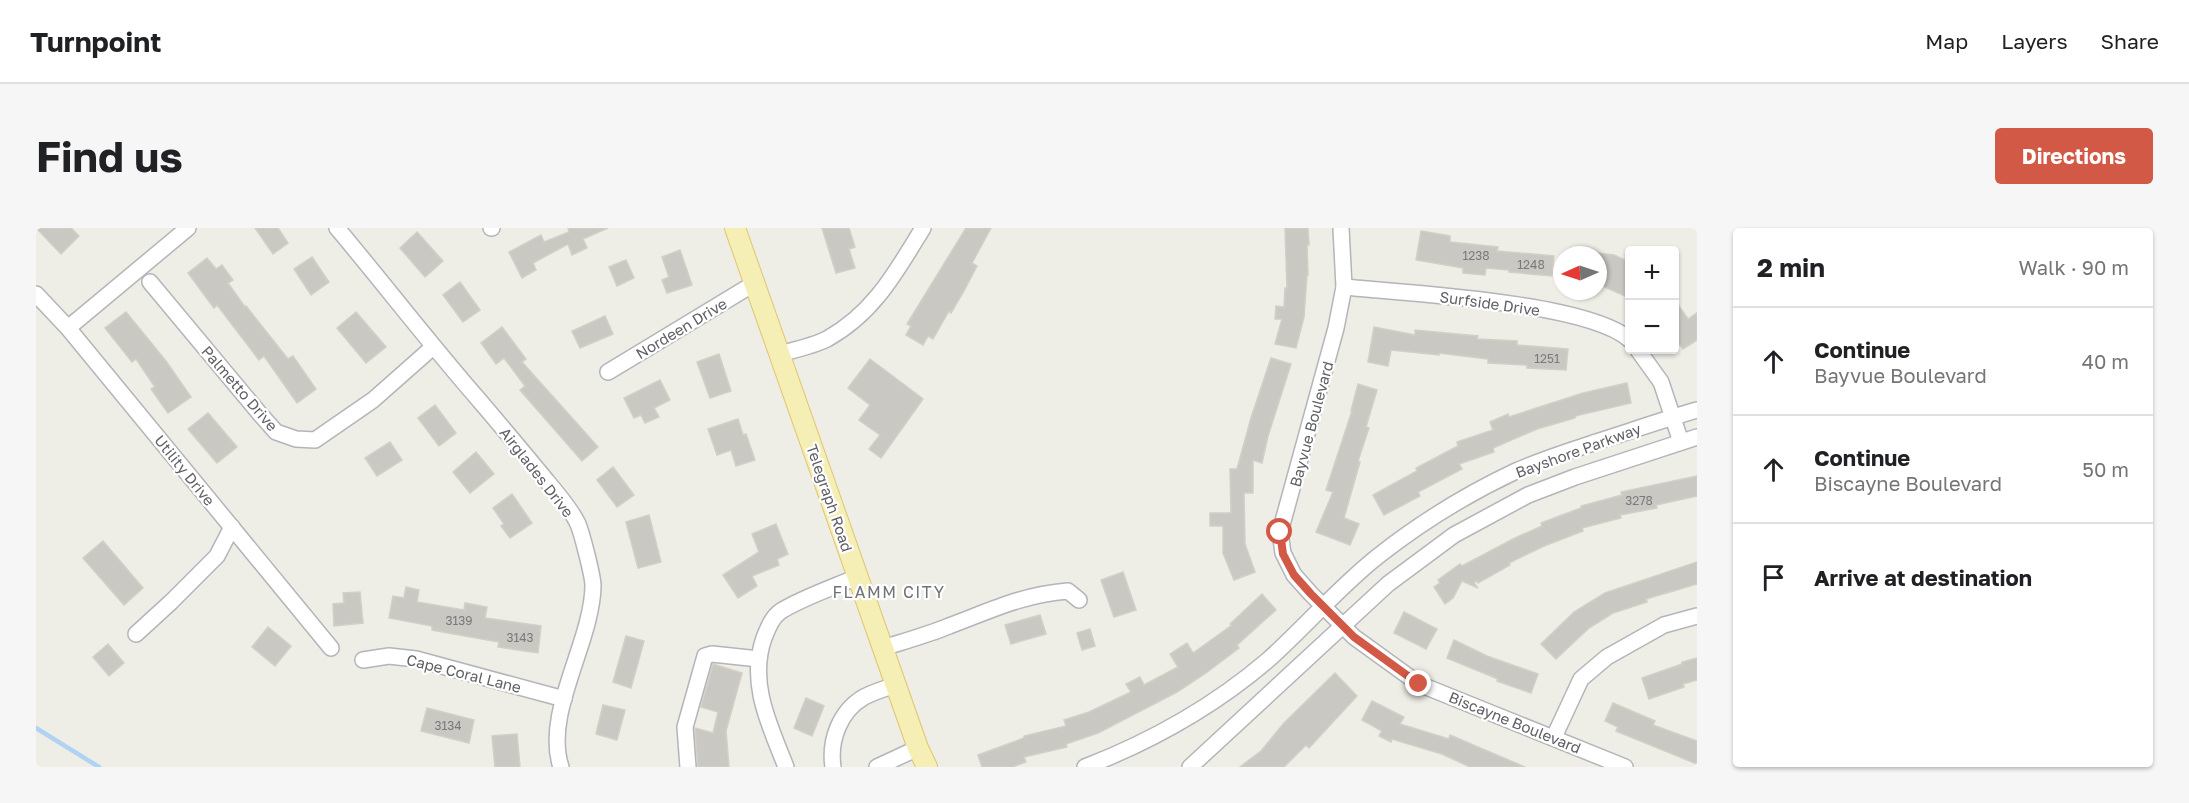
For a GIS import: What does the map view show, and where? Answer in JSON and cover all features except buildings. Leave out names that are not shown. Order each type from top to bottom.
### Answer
[{"type":"main road","name":"Telegraph Road","points":[[735,228],[918,748],[927,767]]},
{"type":"street","points":[[68,328],[189,228]]},
{"type":"street","name":"Airglades Drive","points":[[337,228],[536,468],[578,524],[593,585],[584,633],[558,722],[556,744],[561,767]]},
{"type":"street","points":[[779,354],[826,339],[865,313],[893,277],[923,228]]},
{"type":"street","name":"Bayvue Boulevard","points":[[1323,606],[1294,575],[1283,554],[1280,532],[1321,389],[1344,287],[1341,228]]},
{"type":"street","name":"Palmetto Drive","points":[[150,282],[276,432],[296,440],[315,440],[335,428],[373,400],[434,347]]},
{"type":"street","name":"Nordeen Drive","points":[[608,372],[755,283]]},
{"type":"street","name":"Surfside Drive","points":[[1344,287],[1438,296],[1561,313],[1596,323],[1625,338]]},
{"type":"street","name":"Utility Drive","points":[[36,294],[68,328],[331,648]]},
{"type":"street","points":[[1641,354],[1661,382],[1681,442]]},
{"type":"street","name":"Bayshore Parkway","points":[[1084,767],[1160,735],[1232,690],[1384,552],[1446,509],[1516,471],[1542,460],[1697,410]]},
{"type":"street","name":"Bayshore Parkway","points":[[1190,767],[1388,584],[1454,535],[1528,495],[1575,477],[1697,438]]},
{"type":"street","points":[[136,634],[217,556],[232,527]]},
{"type":"street","points":[[786,767],[762,700],[757,667],[769,625],[780,612],[858,577]]},
{"type":"street","points":[[883,648],[1010,602],[1040,594],[1068,591],[1079,600]]},
{"type":"street","name":"Biscayne Boulevard","points":[[1323,606],[1367,647],[1419,684],[1625,767]]},
{"type":"street","points":[[1554,737],[1581,679],[1607,657],[1664,626],[1697,616]]},
{"type":"street","points":[[688,767],[685,727],[705,656],[712,654],[759,659]]},
{"type":"street","name":"Cape Coral Lane","points":[[363,660],[389,656],[416,659],[564,699]]},
{"type":"street","points":[[833,767],[831,752],[836,731],[849,708],[866,696],[896,685]]},
{"type":"street","points":[[877,767],[918,748]]},
{"type":"waterway","points":[[36,728],[99,767]]},
{"type":"district","name":"FLAMM CITY","points":[[889,592]]},
{"type":"route","points":[[1280,532],[1283,554],[1294,575],[1311,594],[1354,637],[1419,684]]}]
